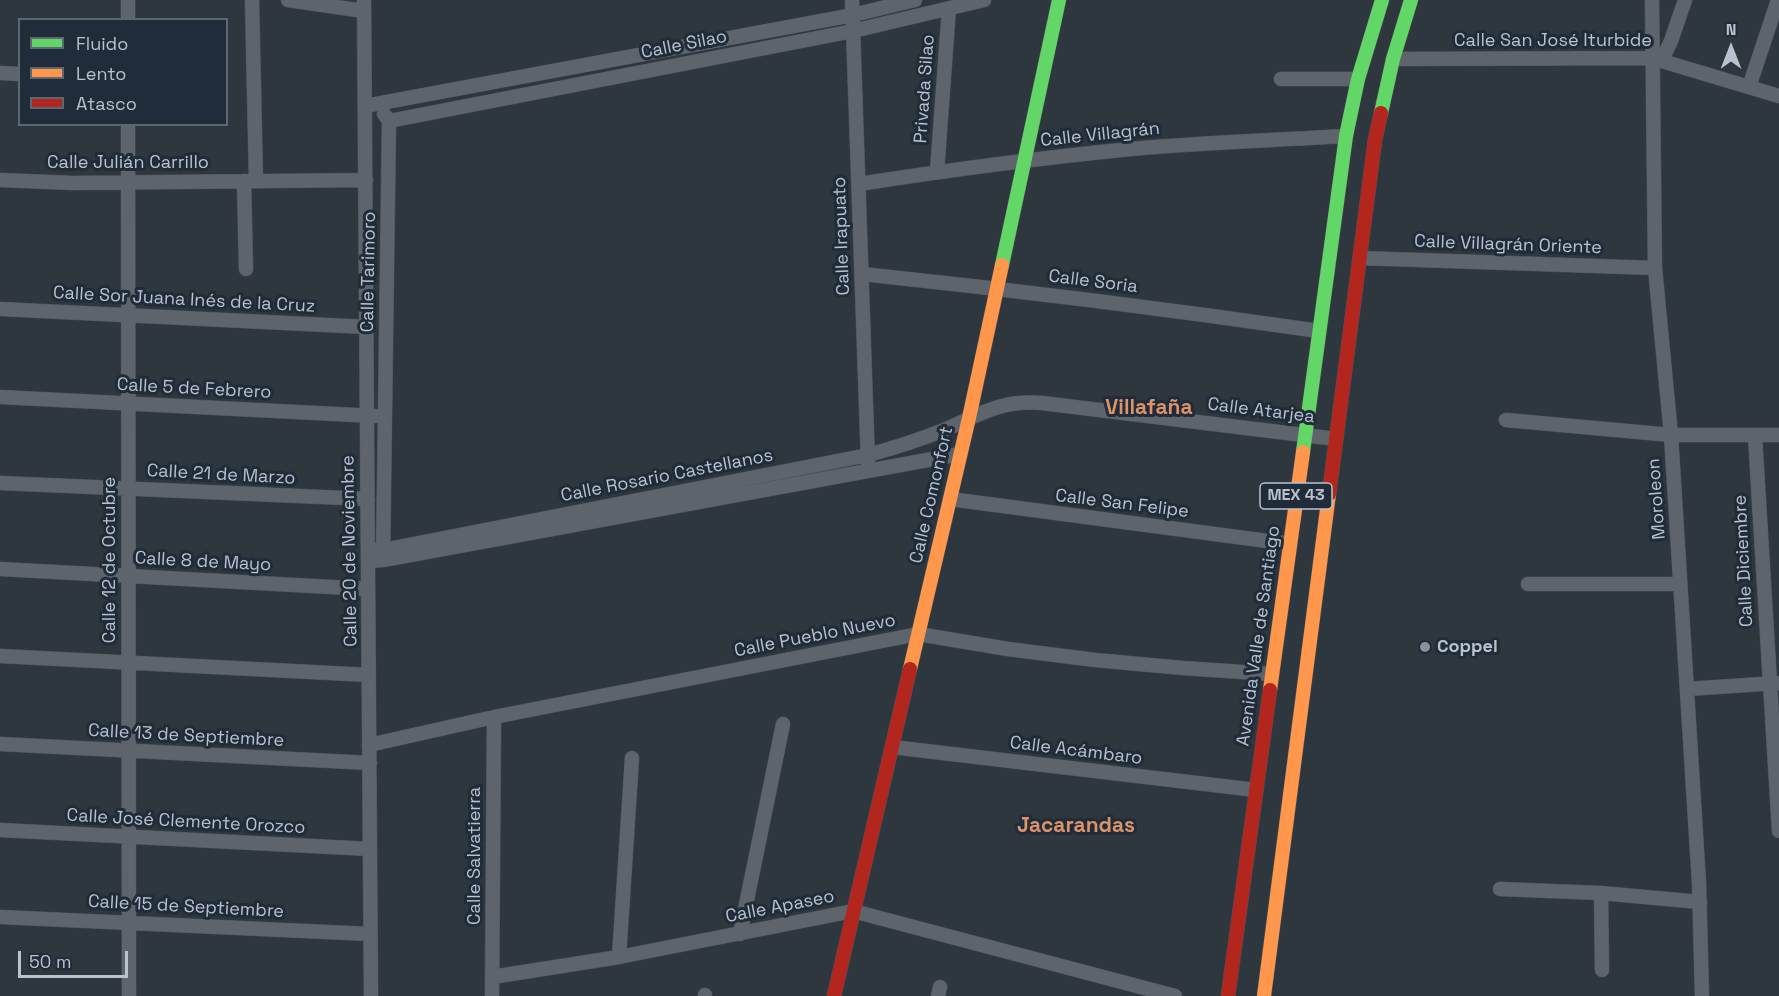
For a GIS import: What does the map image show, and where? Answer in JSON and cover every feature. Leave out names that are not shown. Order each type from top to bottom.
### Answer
[{"type":"main road","name":"Calle Comonfort","points":[[834,996],[969,418],[1059,0]]},
{"type":"main road","name":"Avenida Valle de Santiago","points":[[1228,996],[1346,136],[1358,79],[1382,0]]},
{"type":"main road","name":"MEX 43","points":[[1264,996],[1375,140],[1393,58],[1411,0]]},
{"type":"street","points":[[128,0],[128,18]]},
{"type":"street","points":[[246,269],[250,181],[252,0]]},
{"type":"street","points":[[288,0],[364,6],[365,106],[377,108],[389,121]]},
{"type":"street","name":"Calle Irapuato","points":[[852,0],[869,471]]},
{"type":"street","name":"Calle Silao","points":[[365,106],[853,15],[915,0]]},
{"type":"street","name":"Calle Silao","points":[[389,121],[853,31],[984,0]]},
{"type":"street","name":"Moroleon","points":[[1652,0],[1657,59],[1655,268],[1671,435],[1700,902],[1702,996]]},
{"type":"street","points":[[1657,59],[1671,41],[1685,0]]},
{"type":"street","points":[[1749,87],[1778,0]]},
{"type":"street","name":"Privada Silao","points":[[937,172],[949,8]]},
{"type":"street","name":"Calle San José Iturbide","points":[[1393,58],[1657,59],[1779,96]]},
{"type":"street","points":[[0,73],[18,74]]},
{"type":"street","points":[[1281,79],[1358,79]]},
{"type":"street","name":"Calle 20 de Noviembre","points":[[365,106],[371,996]]},
{"type":"street","name":"Calle Tarimoro","points":[[383,555],[389,121]]},
{"type":"street","name":"Calle 12 de Octubre","points":[[128,126],[129,996]]},
{"type":"street","name":"Calle Villagrán","points":[[859,184],[1024,160],[1131,149],[1346,136]]},
{"type":"street","name":"Calle Julián Carrillo","points":[[0,180],[73,183],[366,180]]},
{"type":"street","name":"Calle Villagrán Oriente","points":[[1360,258],[1655,268]]},
{"type":"street","name":"Calle Soria","points":[[862,274],[1158,308],[1319,331]]},
{"type":"street","name":"Calle Sor Juana Inés de la Cruz","points":[[0,309],[367,327]]},
{"type":"street","name":"Calle 5 de Febrero","points":[[0,397],[385,417]]},
{"type":"street","name":"Calle Atarjea","points":[[969,418],[996,406],[1026,402],[1336,439]]},
{"type":"street","name":"Calle Rosario Castellanos","points":[[383,555],[868,455],[920,440],[969,418]]},
{"type":"street","points":[[1506,420],[1671,435],[1779,435]]},
{"type":"street","name":"Calle Diciembre","points":[[1755,436],[1774,683],[1779,831]]},
{"type":"street","name":"Calle Rosario Castellanos","points":[[368,556],[960,454]]},
{"type":"street","name":"Calle 21 de Marzo","points":[[0,483],[368,499]]},
{"type":"street","name":"Calle San Felipe","points":[[950,499],[1290,543]]},
{"type":"street","name":"Calle 8 de Mayo","points":[[0,569],[368,589]]},
{"type":"street","points":[[1528,584],[1680,584]]},
{"type":"street","name":"Calle Pueblo Nuevo","points":[[369,745],[494,717],[918,634],[1095,660],[1272,674]]},
{"type":"street","points":[[0,656],[369,675]]},
{"type":"street","points":[[1687,689],[1774,683]]},
{"type":"street","name":"Calle Salvatierra","points":[[492,996],[494,717]]},
{"type":"street","points":[[740,934],[783,724]]},
{"type":"street","name":"Calle 13 de Septiembre","points":[[0,744],[370,763]]},
{"type":"street","name":"Calle Acámbaro","points":[[892,747],[1256,790]]},
{"type":"street","points":[[619,957],[632,758]]},
{"type":"street","name":"Calle José Clemente Orozco","points":[[0,830],[370,849]]},
{"type":"street","points":[[1500,889],[1601,893],[1700,902]]},
{"type":"street","points":[[1601,893],[1602,970]]},
{"type":"street","name":"Calle Apaseo","points":[[492,977],[619,957],[853,911],[1175,996]]},
{"type":"street","name":"Calle 15 de Septiembre","points":[[0,917],[370,934]]},
{"type":"traffic: fast","points":[[1002,265],[1059,0]]},
{"type":"traffic: fast","points":[[1303,452],[1346,136],[1358,79],[1382,0]]},
{"type":"traffic: fast","points":[[1381,113],[1393,59],[1411,0]]},
{"type":"traffic: slow","points":[[910,669],[1002,265]]},
{"type":"traffic: slow","points":[[1270,690],[1303,452]]},
{"type":"traffic: slow","points":[[1264,996],[1329,494]]},
{"type":"traffic: jam","points":[[1329,494],[1375,140],[1381,113]]},
{"type":"traffic: jam","points":[[834,996],[910,669]]},
{"type":"traffic: jam","points":[[1228,996],[1270,690]]},
{"type":"place","name":"Coppel","points":[[1425,647]]},
{"type":"district","name":"Villafaña","points":[[1149,408]]},
{"type":"district","name":"Jacarandas","points":[[1076,826]]}]
